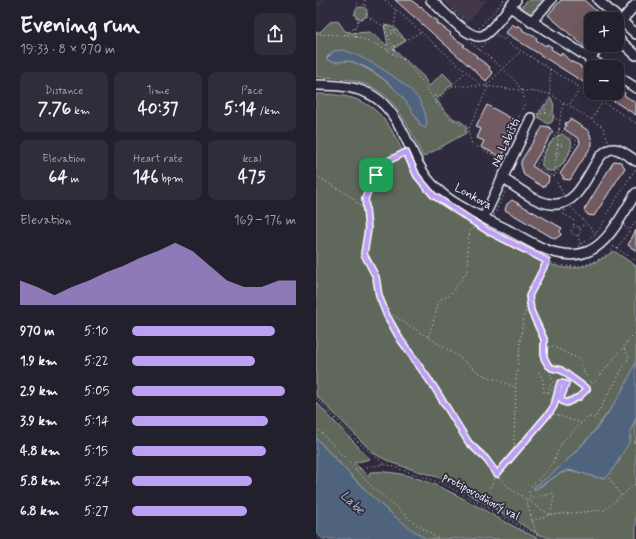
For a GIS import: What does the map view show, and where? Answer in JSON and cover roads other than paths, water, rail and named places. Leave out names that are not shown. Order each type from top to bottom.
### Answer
[{"type":"street","points":[[431,0],[468,33],[477,37],[485,34],[507,1],[531,22],[592,60]]},
{"type":"street","points":[[531,22],[550,0]]},
{"type":"street","points":[[598,0],[608,12]]},
{"type":"street","points":[[624,18],[636,4]]},
{"type":"street","points":[[624,27],[636,34]]},
{"type":"street","points":[[624,44],[636,55]]},
{"type":"street","points":[[589,58],[595,52]]},
{"type":"street","points":[[624,79],[634,84]]},
{"type":"street","name":"Lonkova","points":[[316,85],[347,86],[359,89],[379,100],[395,116],[421,170],[431,183],[444,195],[544,249],[560,254],[583,253],[596,247],[603,240],[636,193]]},
{"type":"street","name":"Na Labišti","points":[[485,217],[506,180],[531,118]]},
{"type":"street","name":"Na Labišti","points":[[506,180],[547,203],[557,204],[566,202],[576,194],[601,157],[610,150],[616,149],[636,161]]},
{"type":"water","points":[[343,50],[373,64],[406,86],[423,106],[427,124],[425,128],[421,126],[401,96],[384,79],[353,62],[332,62],[326,59],[334,51]]},
{"type":"water","points":[[636,361],[636,417],[630,433],[630,441],[610,474],[605,478],[566,470],[534,489],[534,487],[566,462],[594,431],[618,397]]},
{"type":"water","name":"Labe","points":[[316,438],[354,479],[381,505],[426,539],[323,539],[316,533]]}]
